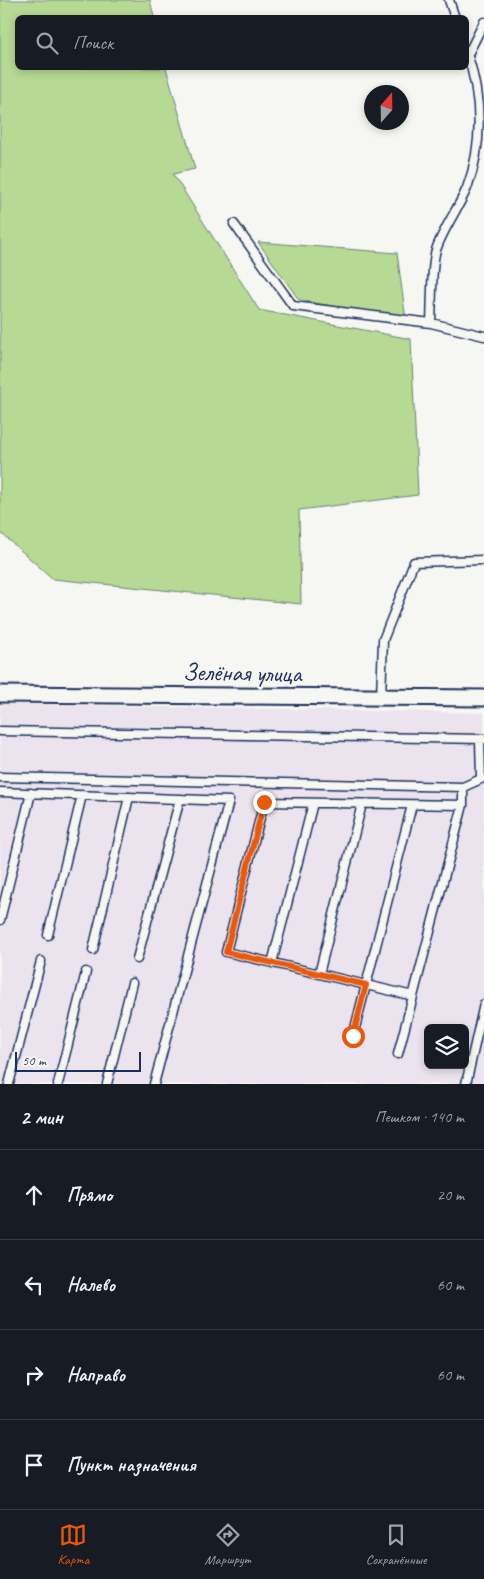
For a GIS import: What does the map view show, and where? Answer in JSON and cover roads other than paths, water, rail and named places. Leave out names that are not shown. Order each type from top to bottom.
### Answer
[{"type":"street","name":"Зелёная улица","points":[[0,694],[484,698]]},
{"type":"lane","points":[[449,0],[454,15]]},
{"type":"lane","points":[[469,48],[484,22]]},
{"type":"lane","points":[[431,323],[436,251],[468,186],[482,145],[482,115],[476,78],[469,58]]},
{"type":"lane","points":[[234,224],[293,306],[431,323],[484,336]]},
{"type":"lane","points":[[381,698],[382,640],[414,562],[484,560]]},
{"type":"lane","points":[[0,731],[482,739],[483,779],[463,787],[0,777]]},
{"type":"lane","points":[[398,1054],[463,806],[463,787]]},
{"type":"lane","points":[[0,792],[229,801],[154,1084]]},
{"type":"lane","points":[[0,920],[31,793]]},
{"type":"lane","points":[[48,934],[82,795]]},
{"type":"lane","points":[[93,950],[129,797]]},
{"type":"lane","points":[[137,959],[180,799]]},
{"type":"lane","points":[[413,996],[226,952],[264,802],[463,806]]},
{"type":"lane","points":[[272,963],[313,803]]},
{"type":"lane","points":[[320,974],[362,804]]},
{"type":"lane","points":[[353,1036],[412,804]]},
{"type":"lane","points":[[9,1084],[41,961]]},
{"type":"lane","points":[[58,1084],[86,972]]},
{"type":"lane","points":[[106,1084],[132,983]]},
{"type":"lane","points":[[466,1084],[484,1004]]}]
